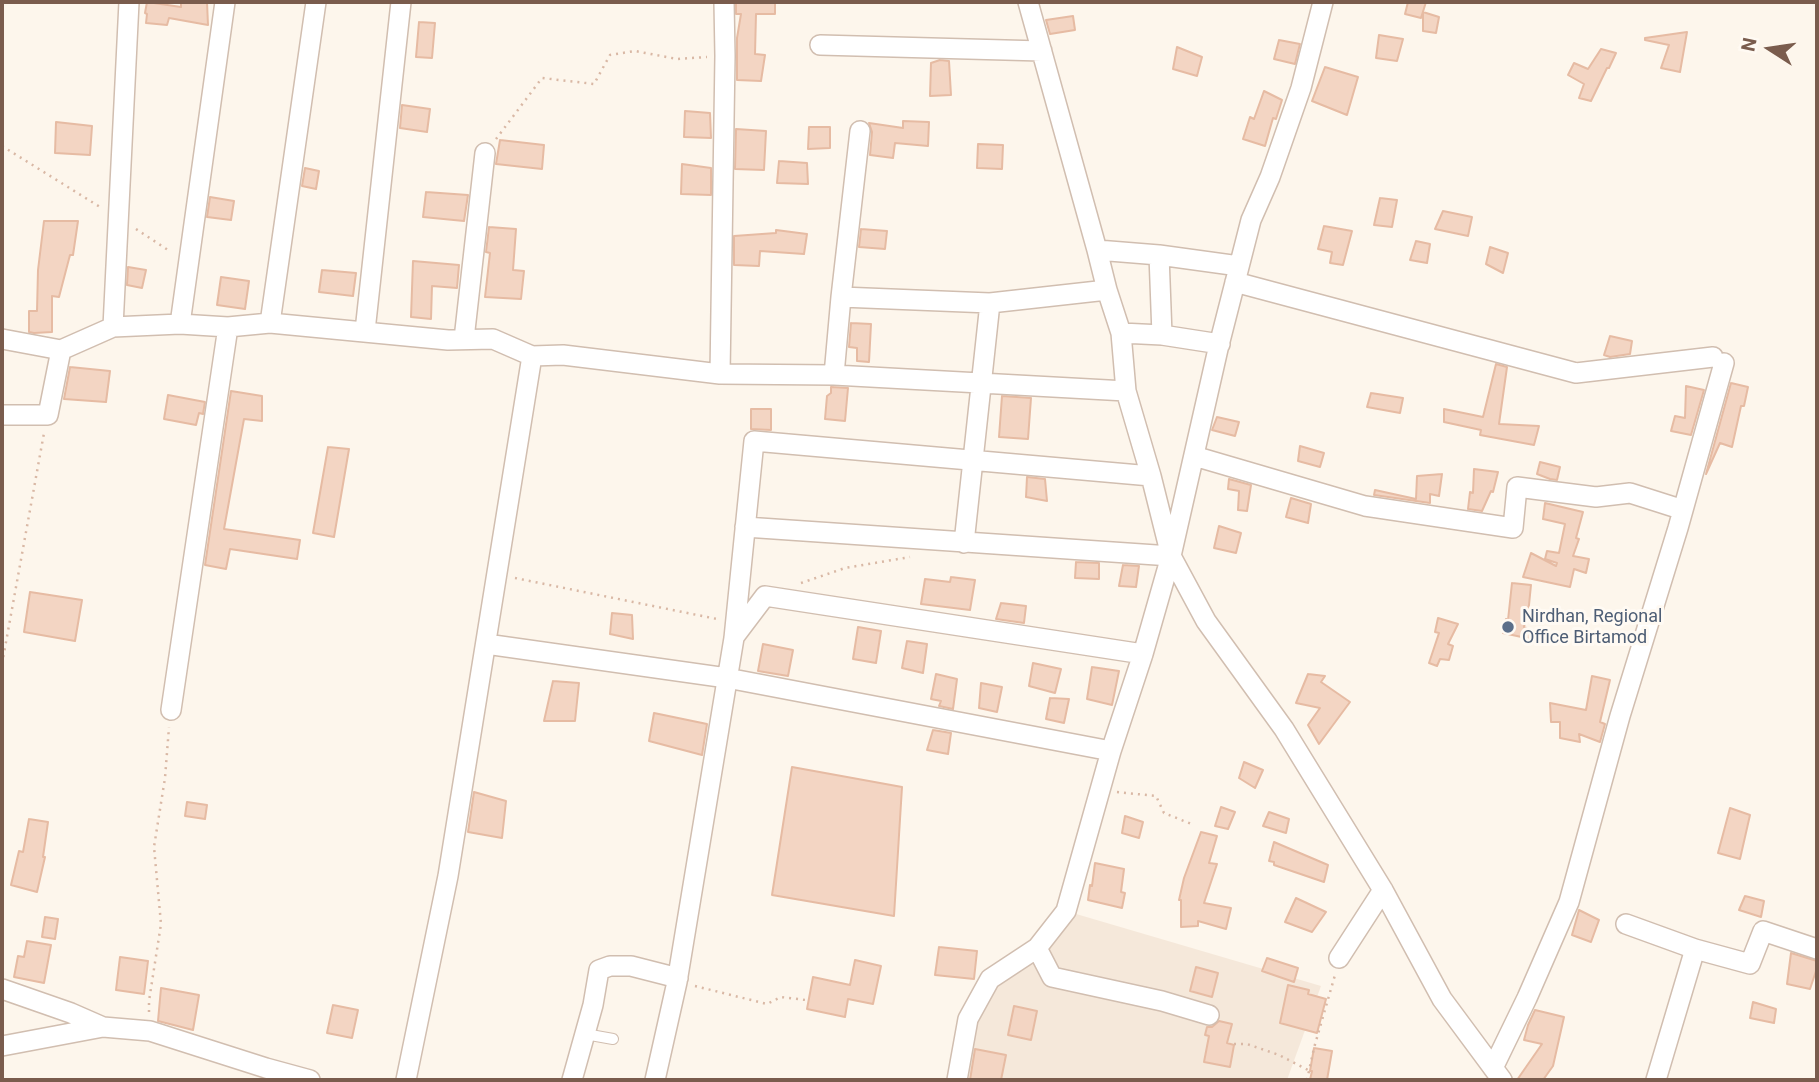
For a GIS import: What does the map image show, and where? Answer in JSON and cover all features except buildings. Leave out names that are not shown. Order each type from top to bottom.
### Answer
[{"type":"street","points":[[113,327],[129,2]]},
{"type":"street","points":[[180,324],[225,2]]},
{"type":"street","points":[[270,323],[316,2]]},
{"type":"street","points":[[365,331],[401,2]]},
{"type":"street","points":[[720,374],[724,2]]},
{"type":"street","points":[[1028,2],[1121,332],[1126,391],[1171,556],[1206,621],[1284,729],[1383,890],[1442,999],[1497,1074]]},
{"type":"street","points":[[957,1080],[968,1019],[990,979],[1037,948],[1066,911],[1111,751],[1171,556],[1251,220],[1270,177],[1301,88],[1322,2]]},
{"type":"street","points":[[820,45],[1042,51]]},
{"type":"street","points":[[834,375],[860,131]]},
{"type":"street","points":[[464,339],[485,153]]},
{"type":"street","points":[[1097,250],[1159,255],[1237,274],[1576,373],[1718,360],[1678,528],[1620,716],[1569,902],[1497,1074]]},
{"type":"street","points":[[1159,255],[1162,335]]},
{"type":"street","points":[[841,297],[990,303],[1107,290]]},
{"type":"street","points":[[964,543],[990,303]]},
{"type":"street","points":[[2,338],[61,350],[113,327],[180,324],[228,327],[270,323],[448,340],[493,338],[532,356],[563,355],[720,374],[834,375],[1126,391]]},
{"type":"street","points":[[171,710],[228,327]]},
{"type":"street","points":[[1121,332],[1220,344]]},
{"type":"street","points":[[2,415],[48,415],[61,350]]},
{"type":"street","points":[[406,1080],[448,876],[532,356]]},
{"type":"street","points":[[655,1080],[677,980],[735,630],[754,441],[1151,476]]},
{"type":"street","points":[[1194,456],[1365,506],[1513,528],[1517,486],[1596,497],[1630,493],[1674,507]]},
{"type":"street","points":[[745,527],[1171,556]]},
{"type":"street","points":[[735,630],[765,596],[1143,654]]},
{"type":"street","points":[[486,644],[727,678],[1111,751]]},
{"type":"street","points":[[1339,958],[1383,890]]},
{"type":"street","points":[[1626,923],[1695,949],[1750,964],[1763,931],[1817,947]]},
{"type":"street","points":[[1037,948],[1052,977],[1162,1001],[1209,1015]]},
{"type":"street","points":[[1656,1080],[1695,949]]},
{"type":"street","points":[[572,1080],[593,1004],[599,970],[610,966],[631,966],[677,980]]},
{"type":"street","points":[[2,989],[103,1027]]},
{"type":"street","points":[[2,1046],[103,1027],[150,1031],[266,1069],[310,1080]]},
{"type":"lane","points":[[584,1034],[613,1039]]},
{"type":"path","points":[[485,153],[541,78],[594,84],[610,55],[635,51],[677,59],[725,57]]},
{"type":"path","points":[[2,146],[188,262]]},
{"type":"path","points":[[2,664],[48,415]]},
{"type":"path","points":[[799,584],[845,568],[911,557]]},
{"type":"path","points":[[498,575],[735,630]]},
{"type":"path","points":[[150,1031],[149,1001],[161,925],[154,847],[165,778],[171,710]]},
{"type":"path","points":[[1100,790],[1156,796],[1164,813],[1194,825]]},
{"type":"path","points":[[1307,1080],[1339,958]]},
{"type":"path","points":[[677,980],[767,1004],[781,997],[806,1000]]},
{"type":"path","points":[[1234,1045],[1247,1044],[1268,1051],[1310,1071]]},
{"type":"shaded area","points":[[1066,911],[1321,986],[1287,1080],[957,1080],[990,979]]},
{"type":"place","name":"Nirdhan, Regional Office Birtamod","points":[[1508,627]]}]
